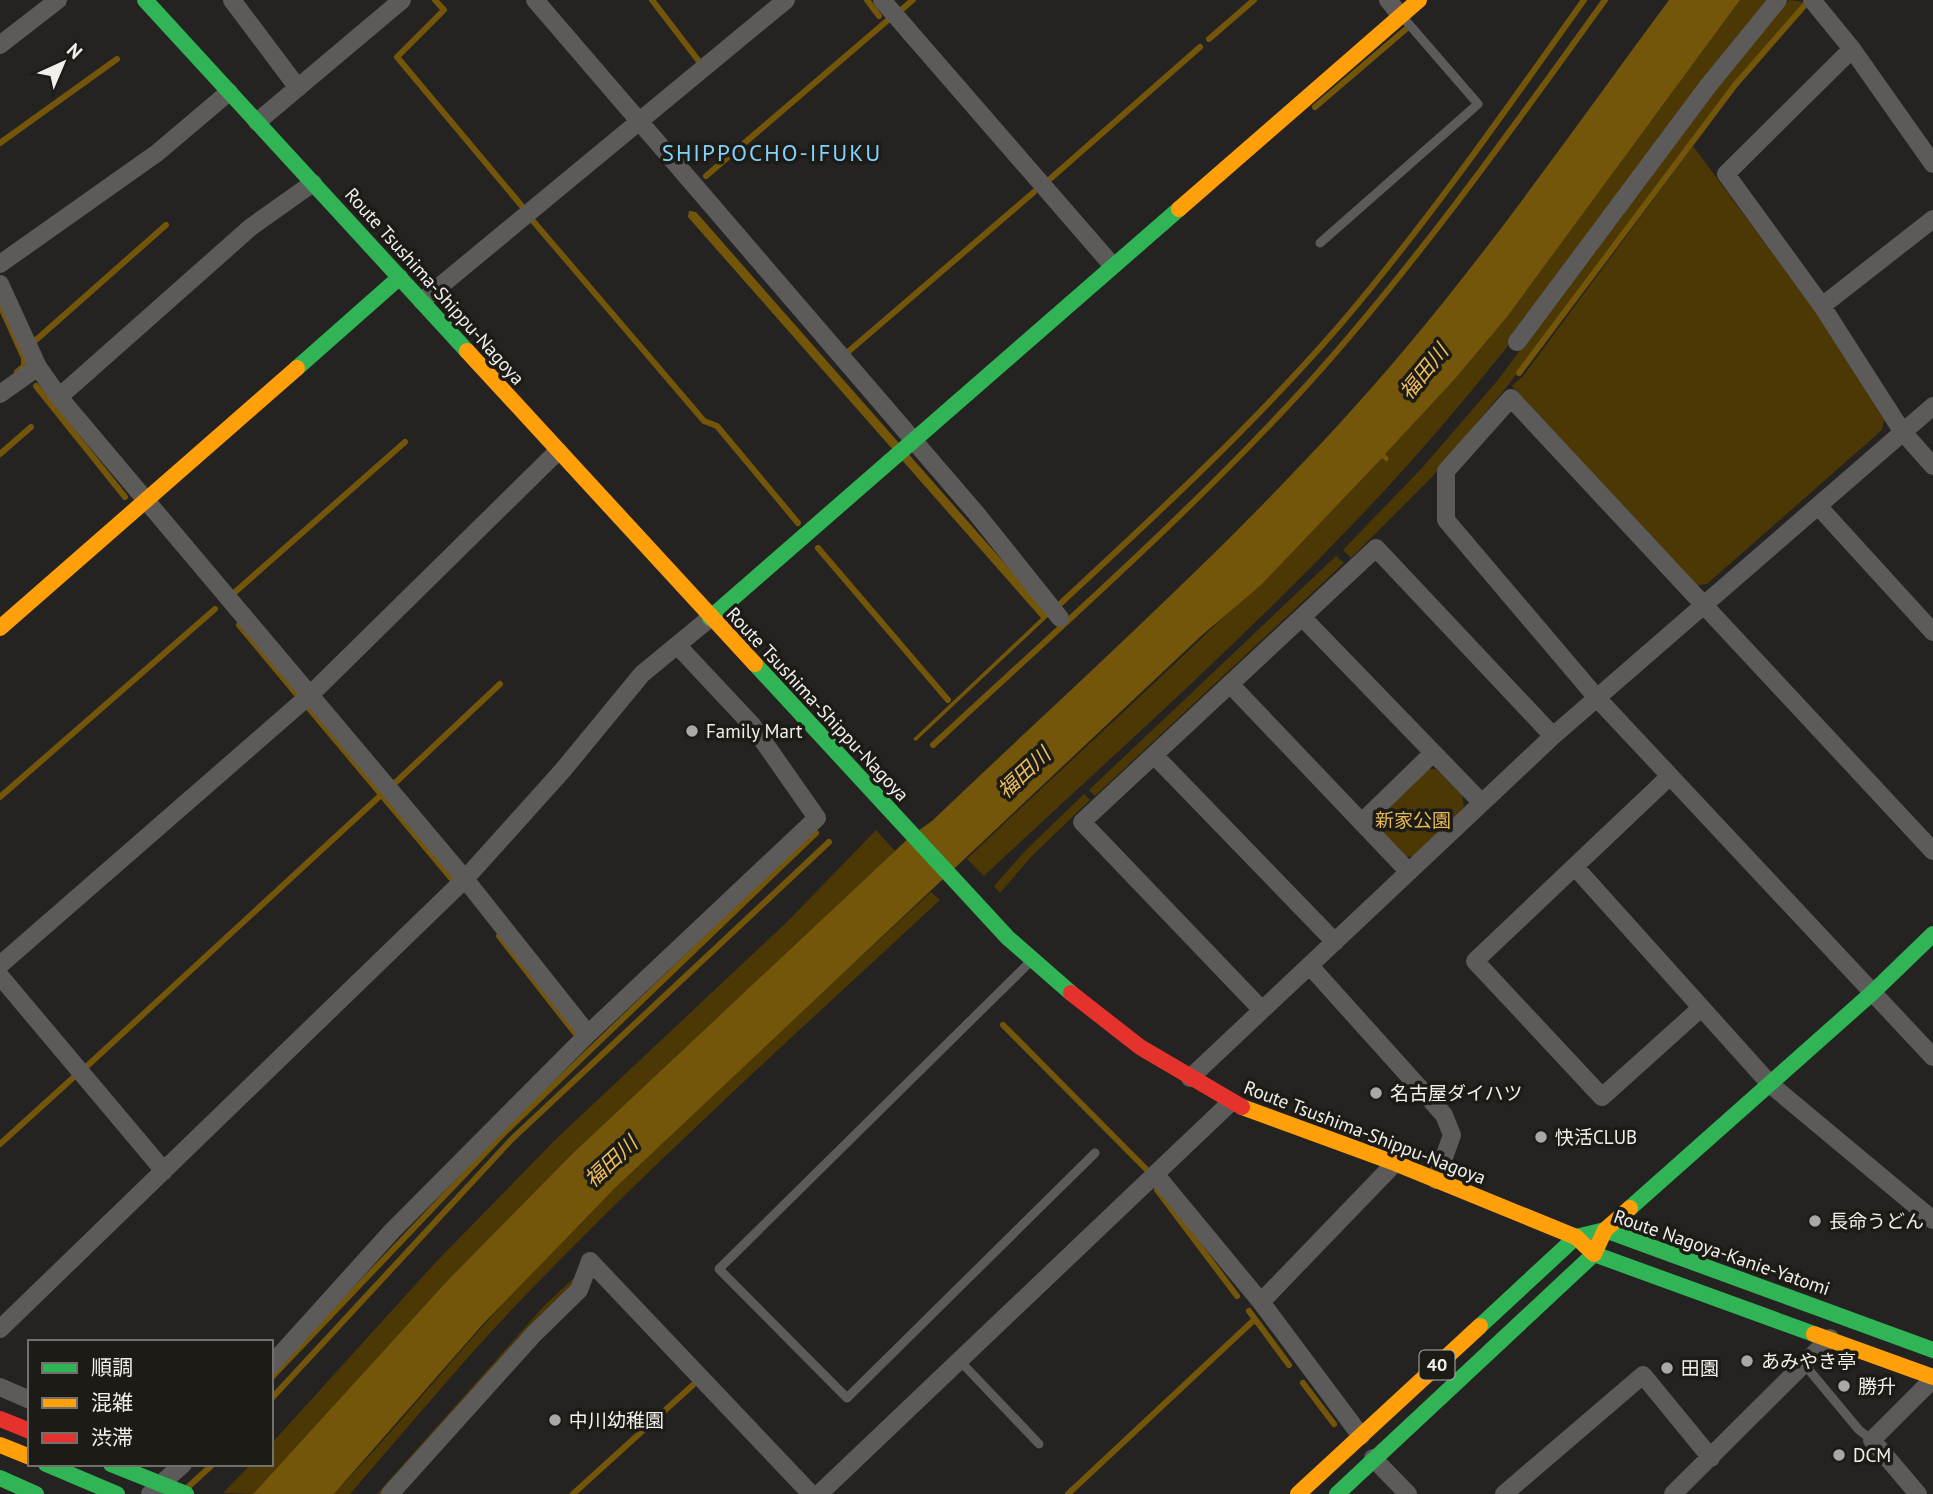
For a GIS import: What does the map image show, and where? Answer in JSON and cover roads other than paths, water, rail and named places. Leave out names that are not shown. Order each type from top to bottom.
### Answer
[{"type":"main road","name":"Route Tsushima-Shippu-Nagoya","points":[[145,0],[710,618],[954,881],[1032,959],[1130,1039],[1230,1103],[1395,1163],[1576,1237],[1594,1254]]},
{"type":"main road","points":[[710,618],[1419,0]]},
{"type":"main road","points":[[0,628],[400,277]]},
{"type":"main road","points":[[1933,934],[1872,993],[1605,1230],[1594,1254],[1830,1338],[1933,1378]]},
{"type":"main road","name":"Route Nagoya-Kanie-Yatomi","points":[[1298,1494],[1576,1237],[1605,1230],[1933,1350]]},
{"type":"main road","name":"40","points":[[1337,1494],[1594,1254]]},
{"type":"main road","points":[[0,1419],[28,1430]]},
{"type":"main road","points":[[0,1445],[28,1456]]},
{"type":"main road","points":[[51,1466],[117,1494]]},
{"type":"main road","points":[[114,1466],[154,1489],[186,1494]]},
{"type":"main road","points":[[0,1478],[36,1494]]},
{"type":"street","points":[[0,45],[58,0]]},
{"type":"street","points":[[232,0],[298,88]]},
{"type":"street","points":[[257,122],[402,0]]},
{"type":"street","points":[[535,0],[639,121],[905,447],[976,513],[1060,618]]},
{"type":"street","points":[[422,301],[639,121],[767,6],[786,0]]},
{"type":"street","points":[[882,0],[1112,265]]},
{"type":"street","points":[[1388,0],[1400,15]]},
{"type":"street","points":[[1517,342],[1708,86],[1778,0]]},
{"type":"street","points":[[1812,0],[1852,49],[1933,164]]},
{"type":"street","points":[[1852,49],[1726,174],[1822,306],[1902,431],[1933,466]]},
{"type":"street","points":[[0,264],[157,153],[229,92]]},
{"type":"street","points":[[59,397],[251,227],[313,183]]},
{"type":"street","points":[[1822,306],[1933,219]]},
{"type":"street","points":[[0,284],[38,367],[59,397],[465,879],[588,1034]]},
{"type":"street","points":[[0,394],[38,367]]},
{"type":"street","points":[[1933,851],[1511,398],[1446,471],[1446,520],[1597,698],[1933,1057]]},
{"type":"street","points":[[1190,1078],[1553,736],[1933,406]]},
{"type":"street","points":[[0,965],[311,694],[558,452]]},
{"type":"street","points":[[1818,506],[1933,632]]},
{"type":"street","points":[[1262,1010],[1082,822],[1376,548],[1553,736]]},
{"type":"street","points":[[1302,617],[1482,803]]},
{"type":"street","points":[[0,1329],[465,879],[564,770],[642,674],[710,618]]},
{"type":"street","points":[[273,1363],[392,1231],[588,1034],[817,818],[752,725],[677,645]]},
{"type":"street","points":[[1230,684],[1409,872]]},
{"type":"street","points":[[1362,822],[1433,753]]},
{"type":"street","points":[[1154,755],[1335,942]]},
{"type":"street","points":[[1670,776],[1475,961],[1602,1097],[1701,1008]]},
{"type":"street","points":[[1575,867],[1770,1084],[1933,1220]]},
{"type":"street","points":[[1310,966],[1444,1115],[1452,1135],[1436,1180]]},
{"type":"street","points":[[0,976],[164,1171]]},
{"type":"street","points":[[819,1494],[1230,1103]]},
{"type":"street","points":[[1261,1302],[1395,1163]]},
{"type":"street","points":[[1156,1175],[1261,1302],[1361,1436]]},
{"type":"street","points":[[390,1494],[534,1334],[579,1290],[590,1261],[811,1494]]},
{"type":"street","points":[[1673,1494],[1830,1338]]},
{"type":"street","points":[[1504,1494],[1643,1375],[1711,1458]]},
{"type":"street","points":[[1918,1494],[1872,1440],[1933,1378]]},
{"type":"street","points":[[0,1387],[28,1399]]},
{"type":"street","points":[[1373,1458],[1408,1494]]},
{"type":"street","points":[[154,1489],[181,1466]]},
{"type":"lane","points":[[1320,243],[1478,104],[1400,15]]},
{"type":"lane","points":[[1032,959],[719,1269],[847,1398],[1096,1153]]},
{"type":"lane","points":[[960,1361],[1039,1444]]},
{"type":"lane","points":[[1804,1364],[1859,1430],[1872,1440]]},
{"type":"water","name":"福田川","points":[[1669,0],[1740,0],[1507,317],[1454,380],[1385,454],[1389,458],[1387,462],[1382,458],[1261,585],[1201,636],[615,1188],[483,1324],[334,1494],[253,1494],[448,1280],[572,1154],[1114,650],[1292,474],[1349,413],[1439,308]]},
{"type":"water","points":[[689,211],[696,212],[1050,615],[916,741],[913,739],[1041,618],[688,217]]},
{"type":"waterway","points":[[435,0],[444,10],[397,57],[521,205]]},
{"type":"waterway","points":[[652,0],[698,60]]},
{"type":"waterway","points":[[867,0],[879,16]]},
{"type":"waterway","points":[[901,10],[913,0]]},
{"type":"waterway","points":[[1209,39],[1254,0]]},
{"type":"waterway","points":[[1061,603],[1239,434],[1339,326],[1434,207],[1584,0]]},
{"type":"waterway","points":[[933,745],[1171,524],[1307,385],[1424,245],[1605,0]]},
{"type":"waterway","points":[[1519,373],[1735,85],[1804,6]]},
{"type":"waterway","points":[[706,176],[888,20]]},
{"type":"waterway","points":[[1315,107],[1406,29]]},
{"type":"waterway","points":[[1050,179],[1200,47]]},
{"type":"waterway","points":[[0,143],[117,59]]},
{"type":"waterway","points":[[849,351],[1034,192]]},
{"type":"waterway","points":[[533,221],[704,421],[717,426],[798,523]]},
{"type":"waterway","points":[[36,340],[166,225]]},
{"type":"waterway","points":[[0,305],[24,358],[24,366],[17,372]]},
{"type":"waterway","points":[[36,386],[125,497]]},
{"type":"waterway","points":[[0,454],[31,427]]},
{"type":"waterway","points":[[234,593],[405,442]]},
{"type":"waterway","points":[[818,548],[948,700]]},
{"type":"waterway","points":[[0,797],[215,609]]},
{"type":"waterway","points":[[239,625],[299,697]]},
{"type":"waterway","points":[[396,782],[500,684]]},
{"type":"waterway","points":[[307,706],[451,878]]},
{"type":"waterway","points":[[86,1067],[381,795]]},
{"type":"waterway","points":[[273,1376],[506,1131],[816,833]]},
{"type":"waterway","points":[[273,1397],[512,1139],[829,842]]},
{"type":"waterway","points":[[499,936],[578,1037]]},
{"type":"waterway","points":[[1003,1025],[1146,1169]]},
{"type":"waterway","points":[[0,1144],[75,1076]]},
{"type":"waterway","points":[[1157,1190],[1237,1296]]},
{"type":"waterway","points":[[1249,1311],[1289,1365]]},
{"type":"waterway","points":[[1068,1494],[1255,1319]]},
{"type":"waterway","points":[[1303,1383],[1334,1424]]},
{"type":"waterway","points":[[573,1494],[694,1384]]},
{"type":"waterway","points":[[187,1488],[211,1466]]},
{"type":"place","name":"Family Mart","points":[[692,731]]},
{"type":"place","name":"名古屋ダイハツ","points":[[1376,1093]]},
{"type":"place","name":"快活CLUB","points":[[1541,1137]]},
{"type":"place","name":"長命うどん","points":[[1815,1221]]},
{"type":"place","name":"あみやき亭","points":[[1747,1361]]},
{"type":"place","name":"田園","points":[[1667,1368]]},
{"type":"place","name":"勝升","points":[[1844,1386]]},
{"type":"place","name":"中川幼稚園","points":[[555,1420]]},
{"type":"place","name":"DCM","points":[[1839,1455]]},
{"type":"district","name":"SHIPPOCHO-IFUKU","points":[[772,153]]},
{"type":"park label","name":"新家公園","points":[[1413,820]]}]
